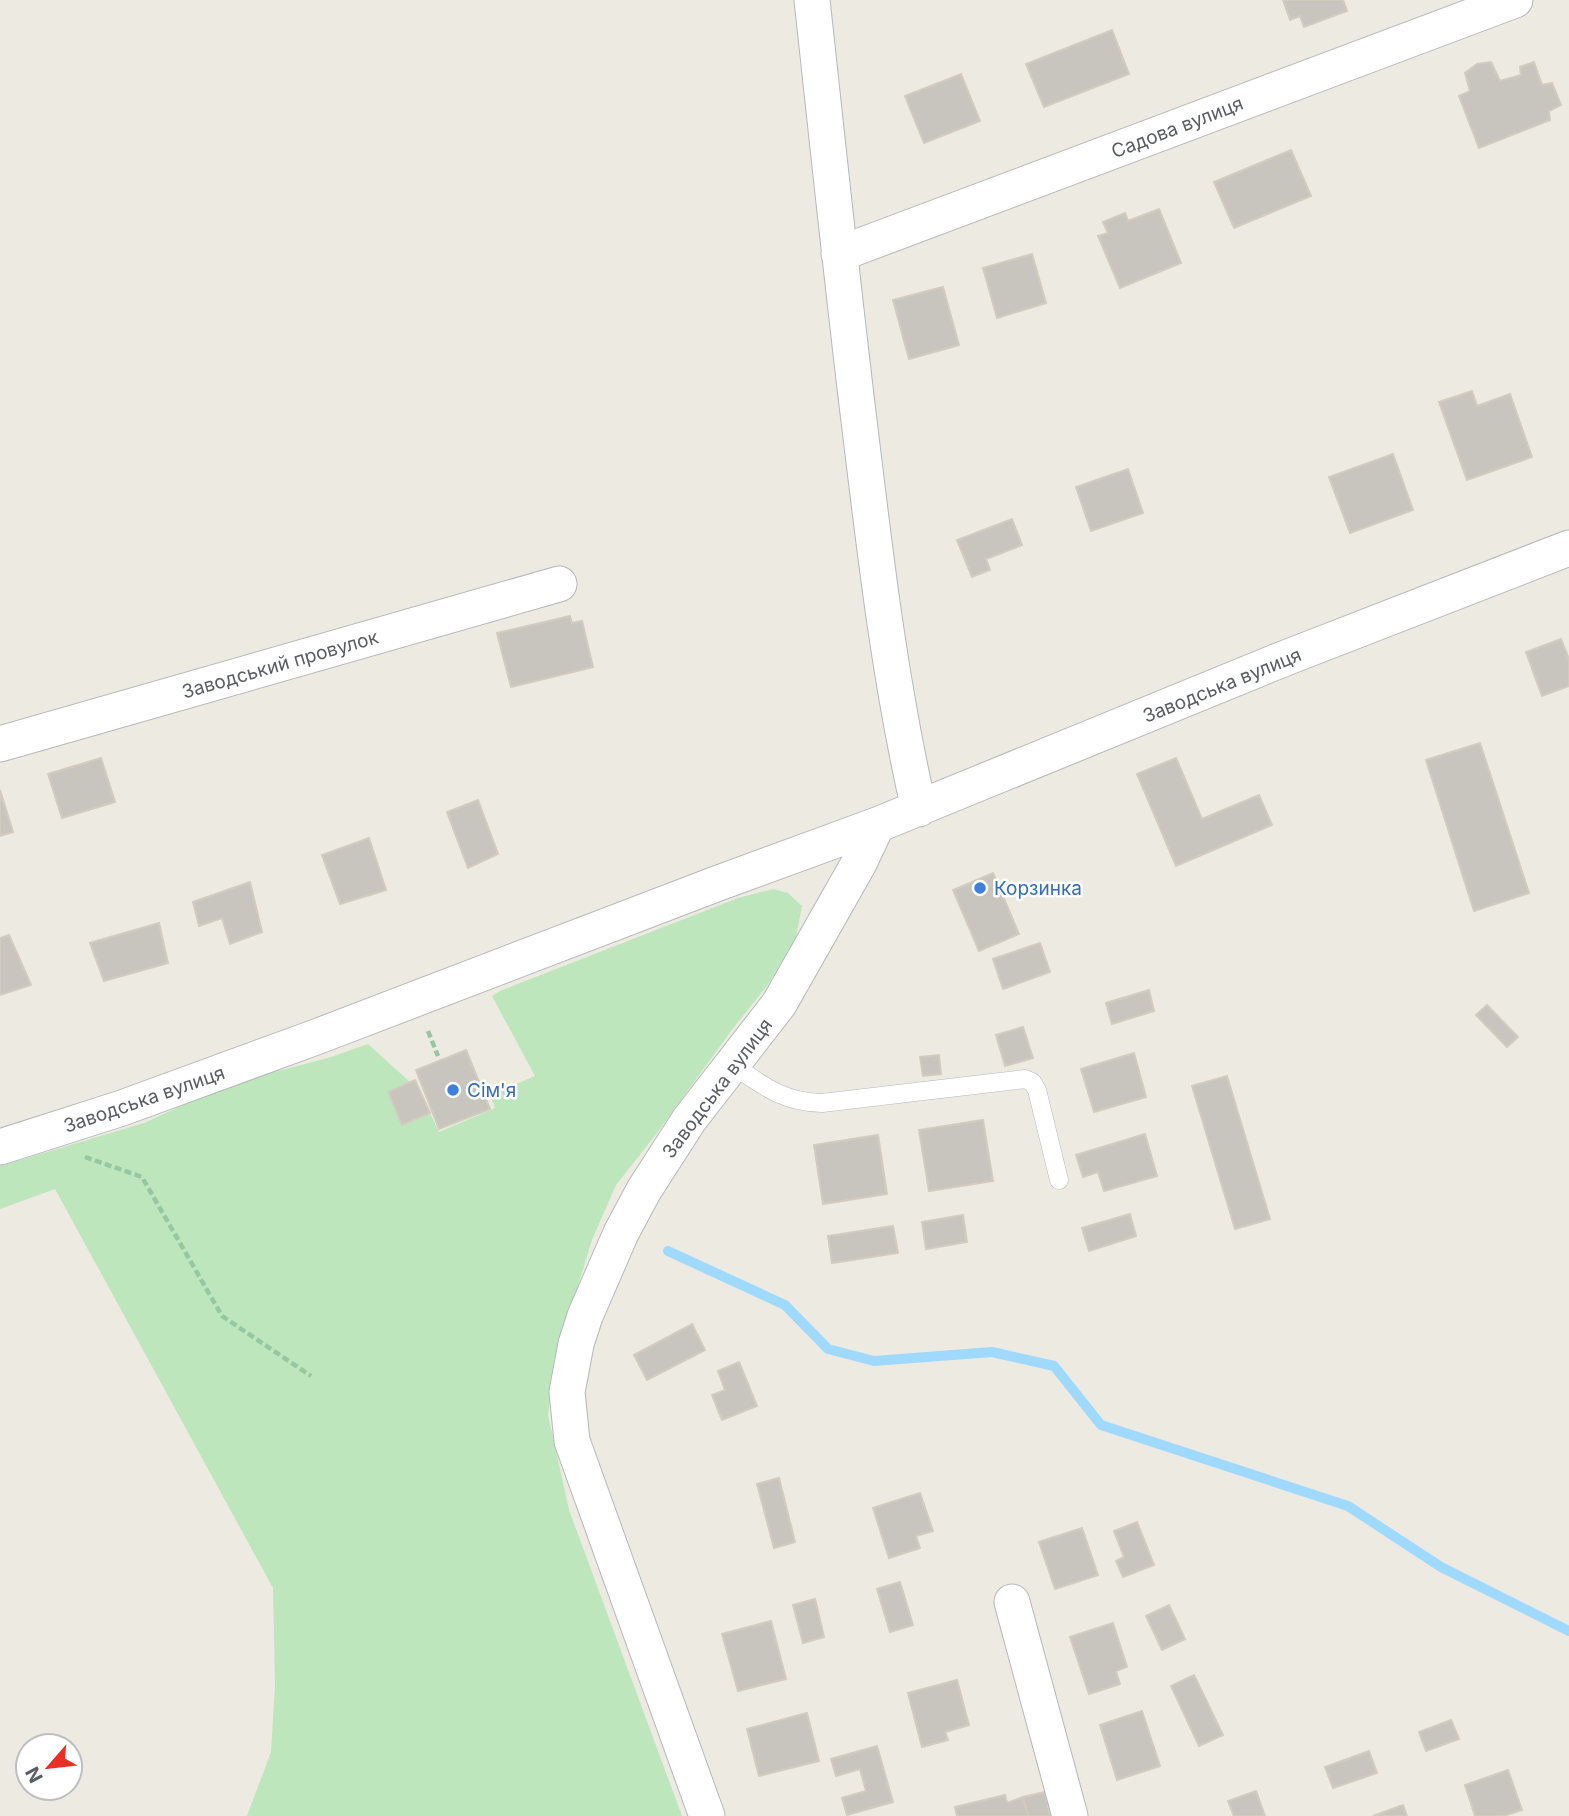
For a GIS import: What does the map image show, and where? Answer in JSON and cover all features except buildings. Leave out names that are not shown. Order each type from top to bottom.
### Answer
[{"type":"street","points":[[812,0],[870,509],[902,735],[919,809]]},
{"type":"street","name":"Садова вулиця","points":[[839,254],[1515,0]]},
{"type":"street","name":"Заводська вулиця","points":[[0,1147],[122,1108],[316,1037],[919,809],[1283,659],[1569,548]]},
{"type":"street","name":"Заводський провулок","points":[[0,744],[559,584]]},
{"type":"street","name":"Заводська вулиця","points":[[707,1816],[581,1472],[572,1441],[567,1392],[570,1368],[585,1316],[621,1233],[644,1190],[689,1120],[779,1004],[859,863],[877,825]]},
{"type":"street","points":[[1012,1602],[1070,1816]]},
{"type":"lane","points":[[733,1065],[782,1096],[808,1103],[1025,1079],[1032,1082],[1037,1090],[1059,1180]]},
{"type":"path","points":[[425,1022],[438,1056]]},
{"type":"path","points":[[80,1155],[142,1177],[222,1316],[311,1376]]},
{"type":"green space","points":[[773,889],[788,893],[802,906],[796,937],[767,986],[616,1185],[592,1240],[573,1302],[558,1339],[548,1415],[569,1510],[682,1816],[247,1816],[271,1752],[275,1686],[273,1588],[55,1189],[0,1209],[0,1166],[144,1123],[229,1084],[331,1057],[368,1044],[410,1082],[388,1092],[402,1125],[430,1113],[439,1132],[495,1108],[490,1095],[535,1076],[492,996],[738,898]]},
{"type":"waterway","points":[[668,1251],[785,1305],[828,1349],[874,1361],[992,1352],[1054,1366],[1101,1425],[1348,1506],[1441,1567],[1569,1631]]},
{"type":"place","name":"Корзинка","points":[[980,888]]},
{"type":"place","name":"Сім'я","points":[[453,1090]]}]
